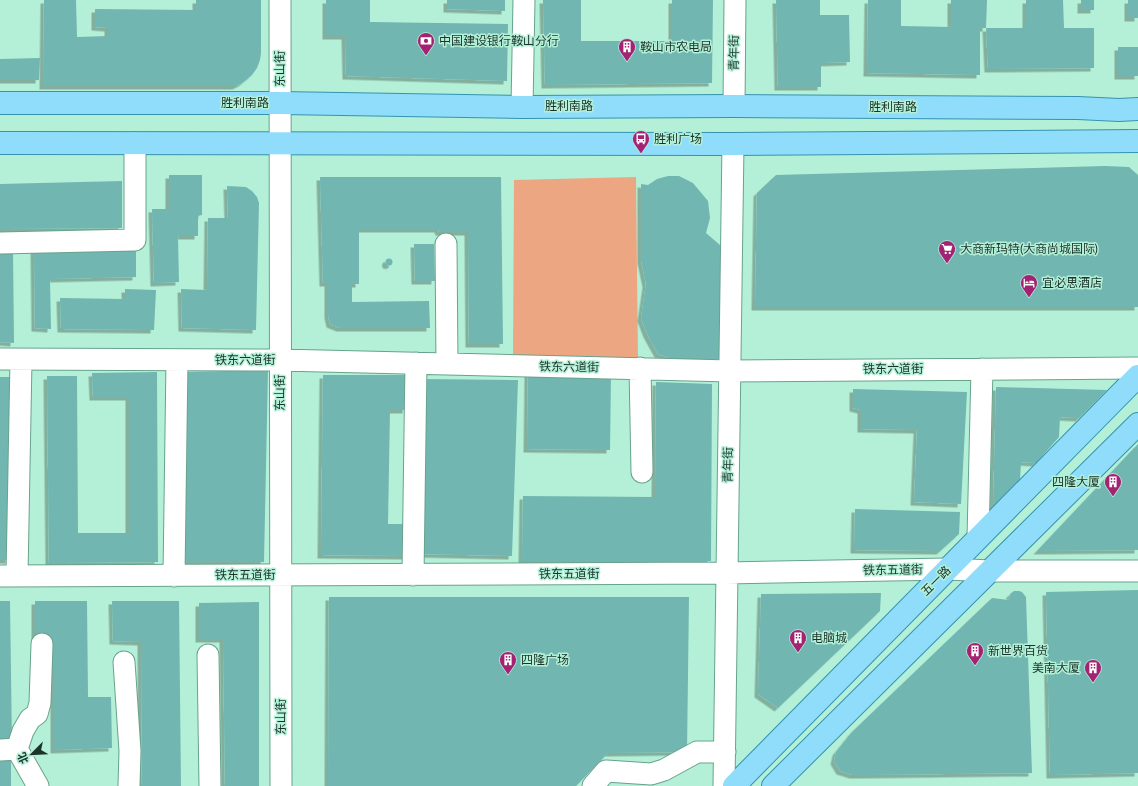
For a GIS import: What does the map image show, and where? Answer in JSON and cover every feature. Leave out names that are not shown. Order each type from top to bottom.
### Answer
[{"type":"main road","name":"胜利南路","points":[[0,103],[280,103],[522,107],[734,106],[1070,108],[1132,110]]},
{"type":"main road","points":[[0,143],[733,144],[1136,140]]},
{"type":"main road","name":"五一路","points":[[734,786],[1138,376]]},
{"type":"main road","points":[[773,786],[1138,424]]},
{"type":"street","name":"东山街","points":[[280,0],[281,786]]},
{"type":"street","points":[[522,107],[524,0]]},
{"type":"street","name":"青年街","points":[[734,106],[735,0]]},
{"type":"street","points":[[0,243],[135,240],[134,143]]},
{"type":"street","name":"青年街","points":[[724,786],[733,144]]},
{"type":"street","points":[[446,244],[446,364]]},
{"type":"street","name":"铁东六道街","points":[[0,360],[280,360],[730,370],[1138,368]]},
{"type":"street","points":[[9,576],[21,360]]},
{"type":"street","points":[[174,576],[177,360]]},
{"type":"street","points":[[413,575],[416,363]]},
{"type":"street","points":[[640,368],[642,472]]},
{"type":"street","points":[[978,538],[982,369]]},
{"type":"street","name":"铁东五道街","points":[[9,576],[726,573],[948,569],[990,571],[1138,571]]},
{"type":"street","points":[[38,786],[8,749],[23,732],[30,719],[37,714],[40,703],[42,644]]},
{"type":"street","points":[[208,654],[210,786]]},
{"type":"street","points":[[124,662],[130,751],[129,786]]},
{"type":"street","points":[[593,786],[606,771],[651,774],[664,770],[697,752],[725,752]]},
{"type":"shaded area","points":[[636,177],[638,360],[513,358],[514,180]]},
{"type":"building","points":[[44,0],[76,0],[77,37],[108,36],[108,28],[95,27],[95,9],[196,10],[196,0],[261,0],[260,60],[252,75],[236,86],[43,86]]},
{"type":"building","name":"中国建设银行鞍山分行","points":[[326,0],[370,0],[370,22],[508,24],[507,81],[346,76],[345,36],[326,36]]},
{"type":"building","points":[[447,0],[505,0],[505,11],[447,9]]},
{"type":"building","points":[[543,0],[581,0],[581,41],[672,41],[672,0],[713,0],[712,83],[545,85]]},
{"type":"building","points":[[776,0],[820,0],[820,15],[849,15],[850,62],[821,63],[821,87],[778,87]]},
{"type":"building","points":[[868,0],[901,0],[901,26],[951,27],[951,0],[987,0],[986,28],[980,28],[980,75],[867,73]]},
{"type":"building","points":[[1026,0],[1063,0],[1064,28],[1094,28],[1094,68],[988,69],[986,28],[1026,28]]},
{"type":"building","points":[[1081,0],[1094,0],[1094,10],[1081,10]]},
{"type":"building","points":[[1128,0],[1138,0],[1138,18],[1128,18]]},
{"type":"building","points":[[1118,47],[1138,47],[1138,76],[1118,76]]},
{"type":"building","points":[[40,58],[39,80],[0,80],[0,59]]},
{"type":"building","name":"大商新玛特(大商尚城国际)","points":[[1105,166],[1129,167],[1138,175],[1138,307],[755,307],[757,193],[776,175]]},
{"type":"building","points":[[169,175],[202,175],[202,215],[198,216],[198,236],[178,236],[179,282],[154,283],[152,209],[169,209]]},
{"type":"building","points":[[668,176],[679,176],[693,183],[708,201],[710,218],[706,233],[720,245],[722,311],[720,359],[672,359],[658,354],[647,334],[641,318],[646,284],[641,260],[641,184],[648,185],[657,179]]},
{"type":"building","points":[[320,177],[501,177],[503,344],[469,344],[468,232],[439,232],[438,229],[359,229],[359,284],[352,284],[352,302],[429,301],[430,328],[340,328],[330,324],[328,315],[328,283],[323,283]]},
{"type":"building","points":[[122,181],[122,228],[0,229],[0,184]]},
{"type":"building","points":[[227,186],[246,187],[257,197],[259,203],[256,330],[182,328],[181,289],[207,290],[208,218],[228,218]]},
{"type":"building","points":[[414,244],[434,244],[435,281],[415,281]]},
{"type":"building","points":[[136,245],[136,277],[50,279],[51,329],[35,328],[34,246]]},
{"type":"building","points":[[13,250],[14,343],[0,342],[0,251]]},
{"type":"building","points":[[389,259],[392,262],[389,265],[386,262]]},
{"type":"building","points":[[125,289],[156,290],[154,330],[61,329],[60,298],[125,299]]},
{"type":"building","points":[[268,370],[264,562],[183,562],[183,372]]},
{"type":"building","points":[[157,372],[158,562],[49,563],[47,376],[77,376],[78,533],[129,533],[129,397],[93,397],[92,373]]},
{"type":"building","points":[[528,373],[611,374],[610,450],[527,449]]},
{"type":"building","points":[[323,375],[408,375],[406,410],[390,410],[388,524],[408,524],[407,556],[321,555]]},
{"type":"building","points":[[0,377],[11,377],[9,560],[0,560]]},
{"type":"building","points":[[421,379],[518,380],[512,556],[420,554]]},
{"type":"building","points":[[656,382],[712,384],[711,561],[522,561],[523,496],[655,497]]},
{"type":"building","points":[[996,387],[1107,390],[1079,418],[1060,417],[1059,437],[1036,463],[1021,462],[1020,481],[993,511]]},
{"type":"building","points":[[853,389],[967,392],[961,504],[914,502],[917,430],[861,429],[861,410],[853,408]]},
{"type":"building","name":"四隆大厦","points":[[1138,444],[1138,550],[1037,551]]},
{"type":"building","points":[[855,509],[960,512],[959,534],[940,551],[854,550]]},
{"type":"building","name":"美南大厦","points":[[1138,590],[1138,773],[1050,775],[1046,592]]},
{"type":"building","name":"新世界百货","points":[[1014,591],[1022,592],[1026,597],[1032,773],[853,775],[840,771],[834,761],[836,752],[852,732],[992,598],[1009,600],[1010,594]]},
{"type":"building","name":"电脑城","points":[[881,593],[880,611],[778,708],[758,694],[761,594]]},
{"type":"building","name":"四隆广场","points":[[329,597],[689,597],[687,752],[608,753],[576,786],[328,786]]},
{"type":"building","points":[[0,601],[10,601],[12,746],[0,746]]},
{"type":"building","points":[[35,601],[87,601],[88,697],[111,697],[112,748],[54,750],[54,642],[35,642]]},
{"type":"building","points":[[112,601],[179,601],[181,786],[142,786],[141,642],[113,641]]},
{"type":"building","points":[[259,602],[259,786],[225,786],[223,639],[199,639],[199,603]]},
{"type":"building","points":[[0,761],[11,761],[11,786],[0,786]]},
{"type":"place","name":"中国建设银行鞍山分行","points":[[426,56]]},
{"type":"place","name":"鞍山市农电局","points":[[627,62]]},
{"type":"place","name":"胜利广场","points":[[641,154]]},
{"type":"place","name":"大商新玛特(大商尚城国际)","points":[[947,264]]},
{"type":"place","name":"宜必思酒店","points":[[1029,298]]},
{"type":"place","name":"四隆大厦","points":[[1113,497]]},
{"type":"place","name":"电脑城","points":[[798,653]]},
{"type":"place","name":"新世界百货","points":[[975,666]]},
{"type":"place","name":"四隆广场","points":[[508,675]]},
{"type":"place","name":"美南大厦","points":[[1093,683]]}]
